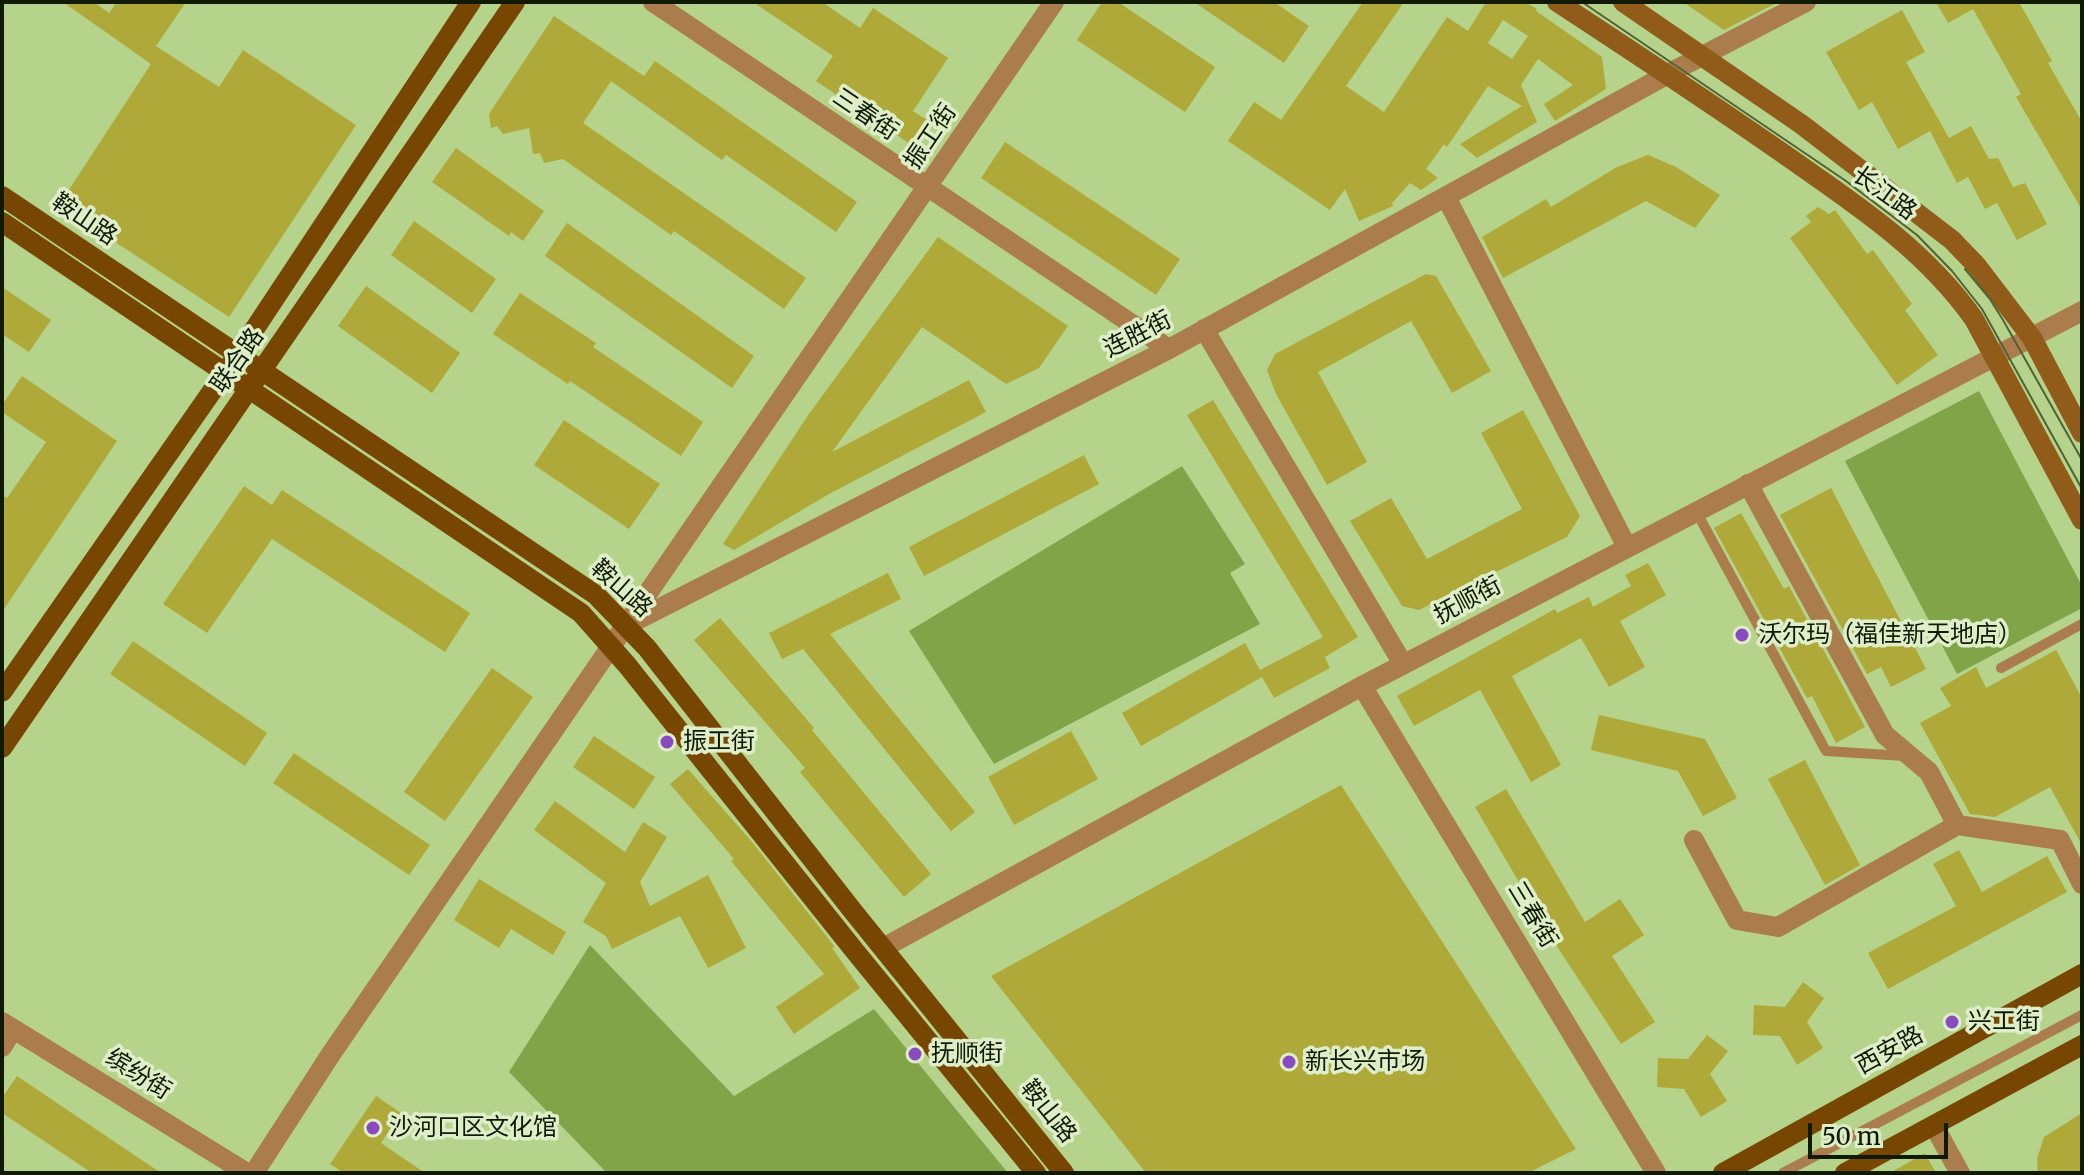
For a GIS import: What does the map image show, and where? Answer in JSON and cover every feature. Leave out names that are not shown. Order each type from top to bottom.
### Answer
[{"type":"main road","name":"联合路","points":[[2,692],[238,354],[471,2]]},
{"type":"main road","name":"联合路","points":[[2,748],[515,2]]},
{"type":"main road","name":"长江路","points":[[1557,2],[1861,208],[1912,247],[1955,293],[1974,319],[2082,520]]},
{"type":"main road","name":"长江路","points":[[1623,2],[1854,163],[1952,240],[1993,286],[2032,338],[2082,433]]},
{"type":"main road","name":"鞍山路","points":[[2,196],[596,595],[647,648],[1064,1173]]},
{"type":"main road","name":"鞍山路","points":[[2,222],[581,613],[611,646],[1036,1173]]},
{"type":"main road","name":"西安路","points":[[1723,1173],[2082,974]]},
{"type":"main road","points":[[1845,1173],[2082,1045]]},
{"type":"street","name":"三春街","points":[[653,2],[1169,349]]},
{"type":"street","name":"振工街","points":[[254,1173],[331,1054],[1054,2]]},
{"type":"street","points":[[1703,56],[1806,2]]},
{"type":"street","name":"连胜街","points":[[625,626],[1169,349],[1703,56]]},
{"type":"street","points":[[1446,197],[1627,547]]},
{"type":"street","name":"抚顺街","points":[[883,948],[1403,664],[2082,311]]},
{"type":"street","points":[[1204,329],[1403,664]]},
{"type":"street","points":[[1748,484],[1885,735],[1929,772],[1957,825]]},
{"type":"street","name":"三春街","points":[[1362,686],[1656,1173]]},
{"type":"street","points":[[1694,840],[1737,920],[1778,927],[1957,825],[2060,840],[2082,884]]},
{"type":"street","name":"缤纷街","points":[[6,1032],[247,1173]]},
{"type":"street","points":[[1934,1126],[1960,1173]]},
{"type":"lane","points":[[1696,511],[1826,751],[1910,756]]},
{"type":"lane","points":[[2001,668],[2082,624]]},
{"type":"lane","points":[[1783,1173],[2082,1015]]},
{"type":"green space","points":[[1979,391],[2082,586],[2082,608],[1957,674],[1845,461]]},
{"type":"green space","points":[[1182,466],[1245,564],[1230,573],[1260,624],[994,764],[909,631]]},
{"type":"green space","points":[[590,945],[734,1096],[874,1009],[1008,1173],[607,1173],[509,1072]]},
{"type":"building","points":[[63,2],[94,2],[109,13],[117,2],[186,2],[156,46],[219,87],[243,50],[356,125],[229,317],[59,205],[151,64]]},
{"type":"building","points":[[753,2],[822,2],[860,28],[873,8],[948,58],[913,111],[927,120],[910,144],[816,81],[833,56]]},
{"type":"building","points":[[1102,2],[1118,2],[1215,67],[1185,112],[1077,40]]},
{"type":"building","points":[[1194,2],[1274,2],[1309,26],[1284,63]]},
{"type":"building","points":[[1363,2],[1404,2],[1346,86],[1384,112],[1447,17],[1468,31],[1486,2],[1525,2],[1602,57],[1606,89],[1555,121],[1544,104],[1573,85],[1538,59],[1521,85],[1537,122],[1477,158],[1460,144],[1522,106],[1488,86],[1447,147],[1444,144],[1426,169],[1438,178],[1421,190],[1410,183],[1392,203],[1393,206],[1359,221],[1345,189],[1330,210],[1228,141],[1254,102],[1281,120]],"holes":[[[1503,20],[1528,36],[1512,59],[1488,43]]]},
{"type":"building","points":[[1683,2],[1778,2],[1724,30]]},
{"type":"building","points":[[1936,2],[2019,2],[2052,61],[2048,63],[2082,122],[2082,210],[2016,97],[2021,94],[1973,9],[1948,23]]},
{"type":"building","points":[[1902,10],[1925,52],[1906,62],[1949,138],[1971,126],[1989,159],[1998,158],[2013,187],[2025,183],[2047,224],[2017,240],[1997,203],[1985,209],[1968,177],[1957,183],[1930,131],[1898,149],[1872,102],[1859,110],[1826,52]]},
{"type":"building","points":[[554,16],[644,76],[655,61],[857,202],[836,232],[726,155],[722,160],[611,81],[583,123],[806,278],[784,309],[674,231],[671,235],[563,159],[544,163],[540,153],[533,154],[529,128],[503,134],[497,126],[491,128],[489,114]]},
{"type":"building","points":[[1005,142],[1180,259],[1156,295],[981,178]]},
{"type":"building","points":[[456,148],[544,211],[523,241],[511,232],[509,236],[432,182]]},
{"type":"building","points":[[1648,155],[1676,167],[1720,195],[1695,228],[1646,201],[1503,278],[1482,237],[1546,199],[1551,207],[1617,167]]},
{"type":"building","points":[[1818,207],[1829,214],[1835,210],[1867,254],[1873,250],[1912,304],[1905,310],[1938,355],[1897,385],[1790,238],[1811,222],[1806,216]]},
{"type":"building","points":[[414,221],[496,279],[472,313],[391,255]]},
{"type":"building","points":[[567,223],[754,356],[732,388],[545,256]]},
{"type":"building","points":[[938,237],[1068,326],[1039,368],[1006,384],[922,327],[832,452],[969,380],[986,412],[829,494],[734,550],[723,544],[809,414]]},
{"type":"building","points":[[1426,274],[1436,276],[1491,371],[1452,393],[1411,321],[1318,372],[1367,462],[1327,485],[1276,394],[1267,370],[1275,354]]},
{"type":"building","points":[[366,286],[460,353],[432,393],[338,326]]},
{"type":"building","points":[[2,287],[51,320],[29,352],[2,334]]},
{"type":"building","points":[[520,293],[596,343],[593,347],[703,422],[681,456],[570,381],[568,384],[493,334]]},
{"type":"building","points":[[22,376],[117,441],[2,612],[2,495],[7,498],[46,442],[2,412],[2,405]]},
{"type":"building","points":[[1213,400],[1358,637],[1325,657],[1330,668],[1274,698],[1262,677],[1141,746],[1122,713],[1245,643],[1260,670],[1323,637],[1187,415]]},
{"type":"building","points":[[1523,410],[1580,516],[1567,537],[1419,610],[1402,606],[1350,521],[1391,498],[1427,559],[1522,509],[1481,433]]},
{"type":"building","points":[[564,420],[660,484],[629,529],[534,465]]},
{"type":"building","points":[[1084,455],[1099,484],[924,576],[909,547]]},
{"type":"building","points":[[244,486],[272,505],[282,490],[470,613],[445,652],[272,539],[207,633],[163,604]]},
{"type":"building","points":[[1831,488],[1926,669],[1891,687],[1881,667],[1867,674],[1780,515]]},
{"type":"building","points":[[1741,513],[1784,589],[1789,586],[1865,727],[1836,743],[1812,696],[1807,698],[1714,528]]},
{"type":"building","points":[[1648,563],[1666,595],[1620,621],[1645,667],[1609,687],[1581,638],[1512,676],[1561,765],[1531,782],[1480,690],[1414,726],[1397,696],[1555,609],[1557,613],[1589,597],[1593,607],[1631,586],[1625,575]]},
{"type":"building","points":[[888,573],[901,599],[830,634],[975,812],[951,831],[803,649],[782,659],[769,633]]},
{"type":"building","points":[[720,618],[814,728],[812,730],[931,874],[904,897],[800,772],[805,768],[694,640]]},
{"type":"building","points":[[133,641],[267,733],[245,766],[110,674]]},
{"type":"building","points":[[2056,650],[2082,698],[2082,845],[2050,787],[1995,817],[1970,814],[1920,723],[1951,706],[1940,688],[1976,667],[1986,688]]},
{"type":"building","points":[[492,668],[533,697],[445,821],[404,792]]},
{"type":"building","points":[[1599,715],[1705,739],[1737,798],[1703,816],[1678,771],[1591,750]]},
{"type":"building","points":[[1071,731],[1098,779],[1014,825],[988,777]]},
{"type":"building","points":[[594,736],[655,777],[634,809],[573,767]]},
{"type":"building","points":[[294,753],[430,845],[409,875],[273,783]]},
{"type":"building","points":[[1805,760],[1860,865],[1825,885],[1768,779]]},
{"type":"building","points":[[688,769],[752,842],[835,947],[832,948],[860,988],[794,1034],[776,1007],[824,974],[731,861],[734,859],[670,784]]},
{"type":"building","name":"新长兴市场","points":[[1341,785],[1576,1149],[1528,1173],[1146,1173],[991,976]]},
{"type":"building","points":[[1506,789],[1585,922],[1620,899],[1644,935],[1612,956],[1655,1022],[1621,1044],[1554,942],[1475,807]]},
{"type":"building","points":[[555,801],[625,852],[643,822],[667,837],[640,882],[650,906],[708,875],[746,948],[708,968],[680,916],[612,949],[606,936],[583,922],[606,883],[534,830]]},
{"type":"building","points":[[1959,850],[1982,892],[2047,856],[2067,892],[1888,989],[1868,953],[1956,906],[1933,864]]},
{"type":"building","points":[[479,879],[566,932],[553,955],[511,929],[499,948],[454,920]]},
{"type":"building","points":[[1803,982],[1824,998],[1807,1022],[1823,1048],[1797,1065],[1780,1036],[1753,1035],[1754,1005],[1785,1007]]},
{"type":"building","points":[[1707,1035],[1728,1051],[1710,1074],[1727,1101],[1701,1117],[1684,1089],[1657,1087],[1658,1058],[1688,1059]]},
{"type":"building","points":[[17,1076],[161,1173],[92,1173],[2,1113],[2,1098]]},
{"type":"building","name":"沙河口区文化馆","points":[[376,1096],[401,1113],[381,1143],[425,1173],[344,1173],[330,1164]]},
{"type":"building","points":[[2082,1113],[2082,1173],[2038,1173],[2037,1159],[2044,1137]]},
{"type":"building","points":[[1925,1153],[1936,1173],[1890,1173]]},
{"type":"tram line","points":[[1582,2],[1846,181],[1917,235],[1952,271],[1982,309],[2082,489]]},
{"type":"tram line","points":[[1965,269],[2003,320],[2082,460]]},
{"type":"place","name":"沃尔玛（福佳新天地店）","points":[[1742,635]]},
{"type":"place","name":"振工街","points":[[667,742]]},
{"type":"place","name":"兴工街","points":[[1952,1022]]},
{"type":"place","name":"抚顺街","points":[[915,1054]]},
{"type":"place","name":"新长兴市场","points":[[1289,1062]]},
{"type":"place","name":"沙河口区文化馆","points":[[373,1128]]}]
